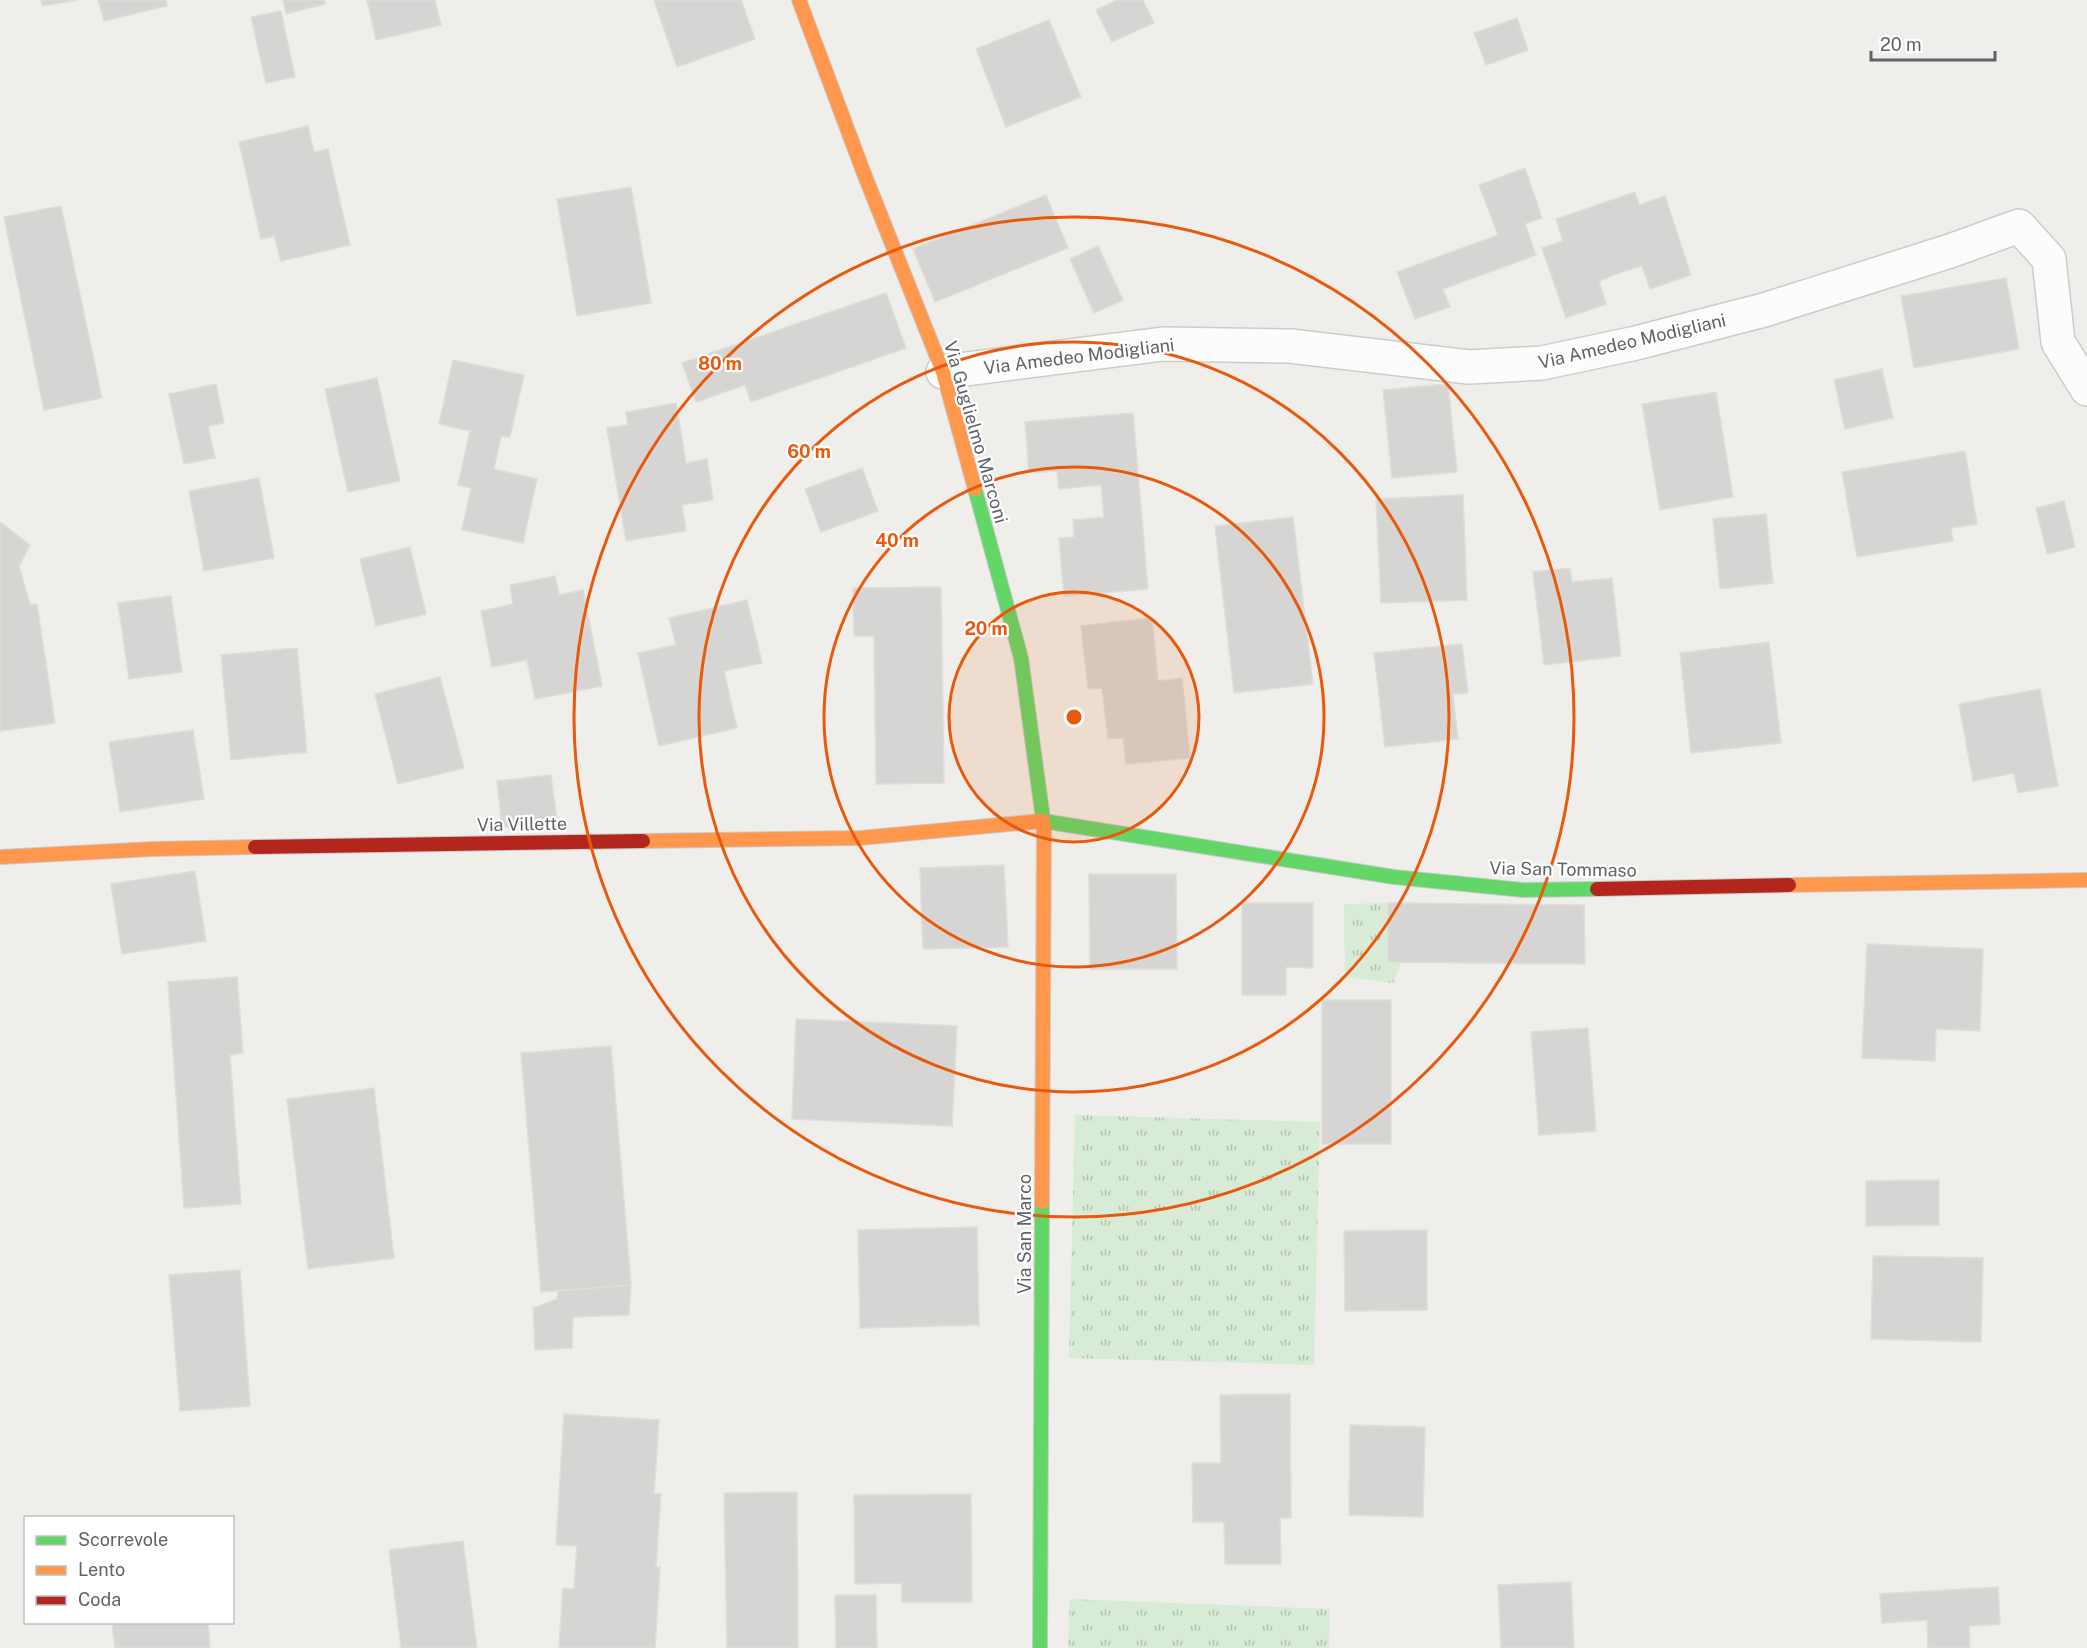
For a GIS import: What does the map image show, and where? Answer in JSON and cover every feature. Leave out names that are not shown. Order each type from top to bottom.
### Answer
[{"type":"street","name":"Via Guglielmo Marconi","points":[[800,0],[863,171],[943,372],[1022,658],[1044,820]]},
{"type":"street","name":"Via Amedeo Modigliani","points":[[943,372],[1163,344],[1290,346],[1469,367],[1542,363],[1636,343],[1764,310],[1950,251],[2019,226],[2049,259],[2058,342],[2087,389]]},
{"type":"street","name":"Via Villette","points":[[0,858],[164,849],[860,838],[1044,820]]},
{"type":"street","name":"Via San Tommaso","points":[[1044,820],[1394,877],[1523,890],[2087,880]]},
{"type":"street","name":"Via San Marco","points":[[1040,1648],[1044,820]]},
{"type":"green space","points":[[1388,903],[1388,962],[1401,963],[1393,983],[1345,977],[1344,904]]},
{"type":"green space","points":[[1075,1115],[1320,1122],[1314,1365],[1069,1358]]},
{"type":"green space","points":[[1070,1599],[1330,1609],[1329,1648],[1068,1648]]},
{"type":"building","points":[[41,0],[78,0],[42,6]]},
{"type":"building","points":[[98,0],[166,0],[167,6],[104,21]]},
{"type":"building","points":[[283,0],[324,0],[325,4],[286,14]]},
{"type":"building","points":[[367,0],[435,0],[441,25],[376,40]]},
{"type":"building","points":[[654,0],[741,0],[755,39],[677,67]]},
{"type":"building","points":[[1117,0],[1143,0],[1154,23],[1112,42],[1096,10]]},
{"type":"building","points":[[281,11],[295,77],[266,83],[251,17]]},
{"type":"building","points":[[1517,18],[1528,50],[1486,65],[1474,33]]},
{"type":"building","points":[[1049,20],[1081,97],[1006,127],[976,49]]},
{"type":"building","points":[[308,126],[314,152],[328,149],[350,245],[281,261],[274,236],[261,239],[239,142]]},
{"type":"building","points":[[1525,168],[1542,218],[1525,224],[1536,255],[1443,289],[1450,307],[1415,319],[1397,272],[1498,235],[1479,185]]},
{"type":"building","points":[[631,187],[651,303],[577,316],[557,199]]},
{"type":"building","points":[[1635,192],[1639,205],[1665,196],[1691,275],[1650,289],[1642,266],[1622,272],[1599,281],[1606,304],[1566,318],[1542,248],[1563,241],[1556,219]]},
{"type":"building","points":[[1046,195],[1068,248],[935,302],[913,249]]},
{"type":"building","points":[[61,206],[102,398],[44,410],[4,217]]},
{"type":"building","points":[[1098,246],[1123,300],[1094,313],[1070,259]]},
{"type":"building","points":[[2006,278],[2019,349],[1914,368],[1901,296]]},
{"type":"building","points":[[886,293],[906,348],[751,402],[745,385],[696,402],[682,363]]},
{"type":"building","points":[[453,360],[524,375],[510,437],[501,436],[494,469],[537,479],[523,543],[462,530],[471,488],[458,485],[470,431],[439,424]]},
{"type":"building","points":[[1882,369],[1893,418],[1845,429],[1834,380]]},
{"type":"building","points":[[377,378],[400,481],[348,492],[325,389]]},
{"type":"building","points":[[216,384],[224,423],[208,426],[215,458],[184,464],[169,394]]},
{"type":"building","points":[[1448,384],[1457,472],[1392,478],[1383,390]]},
{"type":"building","points":[[1716,392],[1733,497],[1660,510],[1642,404]]},
{"type":"building","points":[[676,403],[686,463],[707,459],[713,500],[682,505],[686,531],[626,541],[607,428],[628,425],[626,412]]},
{"type":"building","points":[[1133,413],[1148,589],[1064,596],[1059,538],[1074,537],[1073,520],[1104,517],[1101,485],[1059,489],[1057,471],[1029,473],[1025,422]]},
{"type":"building","points":[[1965,451],[1977,524],[1951,528],[1953,541],[1857,557],[1842,472]]},
{"type":"building","points":[[862,468],[878,511],[821,532],[805,489]]},
{"type":"building","points":[[259,478],[274,558],[204,571],[189,491]]},
{"type":"building","points":[[1463,495],[1467,600],[1381,603],[1376,499]]},
{"type":"building","points":[[2064,501],[2075,547],[2047,554],[2036,508]]},
{"type":"building","points":[[1766,514],[1773,583],[1720,589],[1713,519]]},
{"type":"building","points":[[1293,517],[1313,684],[1234,693],[1215,526]]},
{"type":"building","points":[[0,522],[30,545],[19,566],[30,605],[37,604],[55,723],[0,731]]},
{"type":"building","points":[[410,547],[426,614],[376,626],[360,559]]},
{"type":"building","points":[[1570,568],[1572,582],[1612,578],[1621,656],[1544,665],[1533,572]]},
{"type":"building","points":[[555,576],[559,595],[583,590],[602,686],[535,699],[527,660],[492,667],[481,611],[513,604],[510,585]]},
{"type":"building","points":[[941,587],[944,783],[876,784],[874,636],[854,636],[853,588]]},
{"type":"building","points":[[171,596],[182,672],[129,679],[118,603]]},
{"type":"building","points":[[747,600],[762,663],[724,671],[737,728],[659,746],[638,653],[676,645],[669,618]]},
{"type":"building","points":[[1152,618],[1158,681],[1182,678],[1190,758],[1126,764],[1123,738],[1108,739],[1102,688],[1088,689],[1081,626]]},
{"type":"building","points":[[1769,642],[1781,743],[1691,753],[1680,653]]},
{"type":"building","points":[[1462,644],[1468,693],[1453,694],[1458,739],[1385,747],[1374,653]]},
{"type":"building","points":[[297,648],[307,752],[231,760],[221,655]]},
{"type":"building","points":[[440,677],[464,768],[398,784],[375,694]]},
{"type":"building","points":[[2040,689],[2058,786],[2018,793],[2014,773],[1973,781],[1959,704]]},
{"type":"building","points":[[193,730],[204,799],[120,812],[109,742]]},
{"type":"building","points":[[551,775],[557,821],[502,827],[497,781]]},
{"type":"building","points":[[1004,865],[1008,947],[923,949],[920,868]]},
{"type":"building","points":[[195,871],[206,941],[122,954],[111,884]]},
{"type":"building","points":[[1089,874],[1176,874],[1177,969],[1090,969]]},
{"type":"building","points":[[1242,903],[1313,903],[1313,968],[1286,967],[1286,995],[1242,995]]},
{"type":"building","points":[[1388,903],[1584,905],[1585,964],[1388,962]]},
{"type":"building","points":[[1867,944],[1983,949],[1980,1031],[1936,1029],[1935,1061],[1862,1058]]},
{"type":"building","points":[[237,977],[243,1053],[230,1055],[241,1204],[184,1208],[168,982]]},
{"type":"building","points":[[1322,1000],[1391,1000],[1391,1144],[1322,1144]]},
{"type":"building","points":[[796,1019],[957,1026],[952,1126],[792,1119]]},
{"type":"building","points":[[1588,1028],[1596,1131],[1539,1135],[1531,1032]]},
{"type":"building","points":[[611,1046],[631,1285],[541,1292],[521,1053]]},
{"type":"building","points":[[374,1088],[394,1258],[308,1269],[287,1099]]},
{"type":"building","points":[[1939,1180],[1939,1225],[1866,1226],[1866,1181]]},
{"type":"building","points":[[977,1227],[979,1325],[860,1328],[858,1230]]},
{"type":"building","points":[[1427,1230],[1427,1310],[1345,1311],[1344,1231]]},
{"type":"building","points":[[1873,1256],[1983,1258],[1981,1342],[1871,1339]]},
{"type":"building","points":[[240,1270],[250,1406],[180,1411],[169,1275]]},
{"type":"building","points":[[631,1285],[629,1315],[573,1317],[572,1348],[535,1350],[533,1308],[557,1299],[558,1291]]},
{"type":"building","points":[[1290,1394],[1291,1518],[1280,1518],[1281,1564],[1225,1564],[1224,1522],[1193,1522],[1192,1463],[1221,1463],[1220,1395]]},
{"type":"building","points":[[564,1414],[659,1420],[654,1494],[661,1494],[656,1567],[660,1567],[655,1648],[559,1648],[563,1588],[574,1589],[577,1546],[556,1545]]},
{"type":"building","points":[[1350,1425],[1425,1427],[1423,1517],[1349,1515]]},
{"type":"building","points":[[797,1492],[798,1648],[727,1648],[724,1493]]},
{"type":"building","points":[[971,1494],[972,1602],[902,1602],[902,1583],[855,1584],[854,1495]]},
{"type":"building","points":[[463,1541],[477,1648],[401,1648],[389,1550]]},
{"type":"building","points":[[1571,1582],[1574,1648],[1501,1648],[1498,1585]]},
{"type":"building","points":[[1998,1587],[2000,1624],[1969,1626],[1970,1648],[1928,1648],[1927,1620],[1882,1623],[1880,1594]]},
{"type":"building","points":[[835,1595],[876,1595],[877,1648],[836,1648]]},
{"type":"building","points":[[112,1624],[208,1624],[210,1648],[115,1648]]},
{"type":"traffic: fast","points":[[975,489],[1021,658],[1044,826]]},
{"type":"traffic: fast","points":[[1043,821],[1394,877],[1523,890],[1597,889]]},
{"type":"traffic: fast","points":[[1040,1648],[1042,1202]]},
{"type":"traffic: slow","points":[[799,0],[863,171],[943,372],[975,489]]},
{"type":"traffic: slow","points":[[643,841],[860,838],[1043,821]]},
{"type":"traffic: slow","points":[[1042,1202],[1044,826]]},
{"type":"traffic: slow","points":[[0,857],[153,849],[255,847]]},
{"type":"traffic: slow","points":[[1789,885],[2087,880]]},
{"type":"traffic: jam","points":[[255,847],[643,841]]},
{"type":"traffic: jam","points":[[1597,889],[1789,885]]}]
